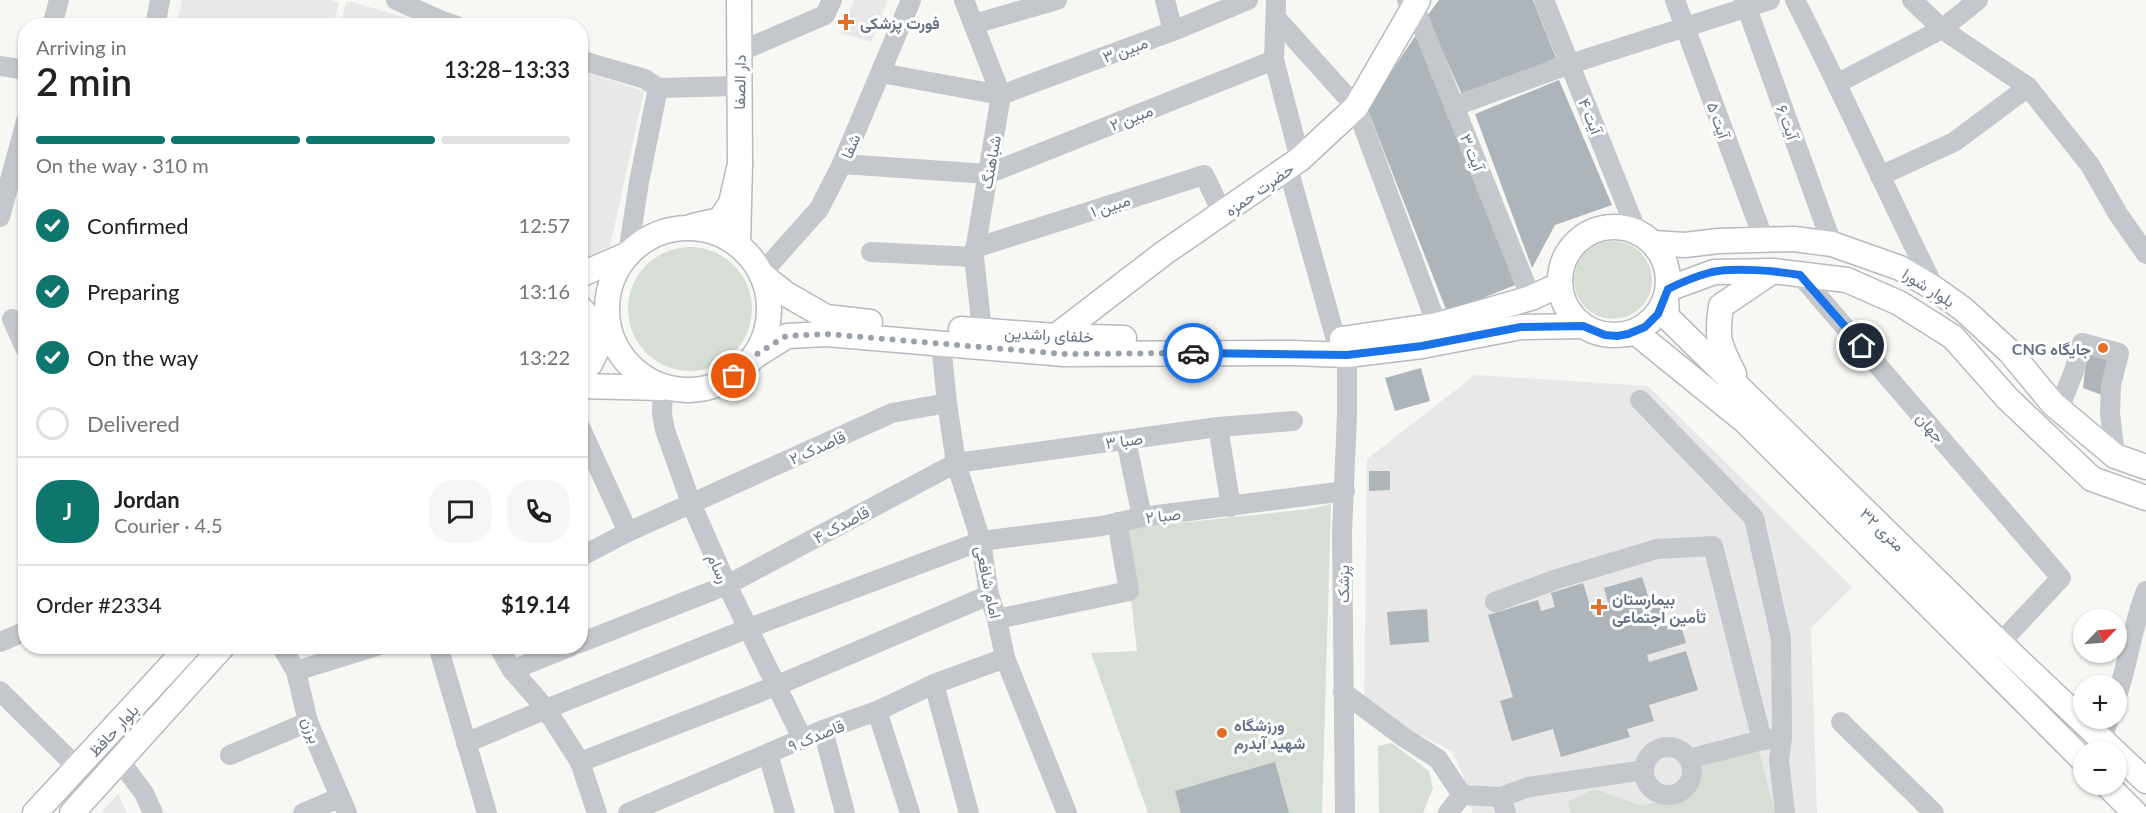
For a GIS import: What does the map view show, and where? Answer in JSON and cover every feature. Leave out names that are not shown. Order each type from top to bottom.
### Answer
[{"type":"main road","name":"دار الصفا","points":[[739,0],[740,164]]},
{"type":"main road","name":"حضرت حمزه","points":[[1056,336],[1164,254],[1294,164],[1356,107],[1413,2]]},
{"type":"main road","points":[[588,364],[609,350],[606,307],[608,290],[614,273],[628,254],[636,245],[651,236],[668,230],[720,220],[730,203],[740,164]]},
{"type":"main road","points":[[738,244],[740,164]]},
{"type":"main road","points":[[588,387],[680,390],[709,388],[734,376],[754,356],[763,341],[768,324],[769,307],[761,274],[738,244],[713,232],[686,227]]},
{"type":"main road","points":[[1604,227],[1621,227],[1646,238],[1663,257],[1666,265],[1667,294],[1658,314],[1645,327],[1628,334],[1605,335],[1583,326],[1565,304],[1559,285],[1565,257],[1575,243],[1588,233],[1604,227]]},
{"type":"main road","name":"بلوار شورا","points":[[1646,238],[1686,245],[1718,241],[1794,239],[1832,244],[1900,268],[1963,309],[2010,352],[2059,410],[2115,456],[2146,467]]},
{"type":"main road","points":[[588,272],[628,254]]},
{"type":"main road","name":"بلوار شورا","points":[[1667,294],[1714,272],[1773,271],[1847,280],[1899,303],[1953,337],[2007,398],[2092,479],[2146,498]]},
{"type":"main road","points":[[1744,395],[1720,345],[1718,329],[1721,306],[1773,271]]},
{"type":"main road","name":"خلفای راشدین","points":[[761,274],[786,294],[826,317],[914,327],[1056,336],[1342,347],[1422,346],[1521,327],[1583,326]]},
{"type":"main road","name":"خلفای راشدین","points":[[754,356],[786,336],[826,334],[1064,354],[1292,353],[1342,347],[1437,325],[1532,298],[1559,285]]},
{"type":"main road","name":"۳۲ متری","points":[[1667,294],[1667,317],[1896,556],[2073,749]]},
{"type":"main road","points":[[588,314],[609,329],[620,354],[627,363],[645,378],[663,388]]},
{"type":"main road","points":[[588,317],[594,323],[597,350],[588,362]]},
{"type":"main road","name":"۳۲ متری","points":[[1628,334],[1635,332],[1746,422],[1896,556],[2000,643],[2111,741]]},
{"type":"main road","name":"بلوار حافظ","points":[[35,813],[182,654]]},
{"type":"main road","name":"بلوار حافظ","points":[[72,813],[216,654]]},
{"type":"main road","points":[[103,741],[119,759]]},
{"type":"main road","name":"۳۲ متری","points":[[2127,759],[2146,781]]},
{"type":"main road","points":[[2117,795],[2135,813]]},
{"type":"street","points":[[54,18],[59,0]]},
{"type":"street","points":[[157,18],[160,0]]},
{"type":"street","points":[[396,0],[435,18]]},
{"type":"street","name":"شفا","points":[[761,274],[819,209],[842,164],[911,0]]},
{"type":"street","points":[[964,0],[1001,95]]},
{"type":"street","points":[[974,24],[1057,0]]},
{"type":"street","points":[[1165,0],[1173,31]]},
{"type":"street","name":"مبین ۳","points":[[1001,95],[1173,31],[1248,0]]},
{"type":"street","name":"آیت ۴","points":[[1544,0],[1646,238]]},
{"type":"street","name":"آیت ۵","points":[[1675,0],[1764,240]]},
{"type":"street","points":[[1455,106],[1745,4],[1770,0]]},
{"type":"street","points":[[1796,0],[1838,82],[1880,176],[1935,289]]},
{"type":"street","points":[[1912,0],[1942,29],[2028,87],[2090,165],[2118,214],[2146,254]]},
{"type":"street","points":[[1838,82],[1942,29],[1978,0]]},
{"type":"street","name":"آیت ۳","points":[[1413,2],[1532,298]]},
{"type":"street","name":"آیت ۶","points":[[1745,4],[1832,244]]},
{"type":"street","points":[[740,52],[827,5]]},
{"type":"street","points":[[1276,9],[1356,107],[1437,325]]},
{"type":"street","name":"پزشک","points":[[1276,9],[1274,60],[1294,164],[1342,347],[1345,491],[1342,532],[1345,813]]},
{"type":"street","name":"مبین ۲","points":[[988,174],[1274,60]]},
{"type":"street","points":[[588,62],[645,79],[658,88],[738,86]]},
{"type":"street","points":[[0,66],[18,69]]},
{"type":"street","points":[[880,73],[1001,95]]},
{"type":"street","points":[[1880,176],[1954,142],[2028,87]]},
{"type":"street","points":[[628,254],[639,182],[658,88]]},
{"type":"street","name":"شباهنگ","points":[[982,330],[975,252],[1001,95]]},
{"type":"street","points":[[0,217],[18,151]]},
{"type":"street","points":[[842,164],[988,174]]},
{"type":"street","name":"مبین ۱","points":[[975,252],[1204,175],[1223,214]]},
{"type":"street","points":[[871,252],[975,252]]},
{"type":"street","name":"جهان","points":[[1800,275],[2061,578],[2000,643]]},
{"type":"street","name":"امام شافعی","points":[[941,343],[956,464],[981,541],[989,595],[997,619],[1005,658],[1067,813]]},
{"type":"street","points":[[2059,410],[2074,372],[2082,343],[2119,353],[2110,385],[2110,412],[2115,456]]},
{"type":"street","name":"رسام","points":[[663,388],[662,414],[665,430],[691,503],[727,585],[803,740]]},
{"type":"street","points":[[1640,400],[1754,518],[1781,639],[1782,738],[1779,759],[1785,813]]},
{"type":"street","name":"قاصدک ۲","points":[[588,552],[691,503],[892,413],[947,403]]},
{"type":"street","name":"صبا ۳","points":[[956,464],[1218,427],[1293,422]]},
{"type":"street","points":[[1218,427],[1231,507]]},
{"type":"street","points":[[1126,440],[1142,517]]},
{"type":"street","points":[[588,443],[628,532]]},
{"type":"street","name":"قاصدک ۴","points":[[588,640],[727,585],[956,464]]},
{"type":"street","name":"صبا ۲","points":[[466,743],[749,628],[981,541],[1142,517],[1345,491]]},
{"type":"street","points":[[997,619],[1130,591],[1117,522]]},
{"type":"street","points":[[1495,602],[1557,579],[1657,549],[1713,546],[1762,740]]},
{"type":"street","points":[[2125,675],[2137,613],[2146,591]]},
{"type":"street","points":[[580,762],[778,685],[989,595]]},
{"type":"street","points":[[0,642],[18,635]]},
{"type":"street","name":"برزن","points":[[286,654],[296,671],[308,722],[343,805]]},
{"type":"street","points":[[296,671],[351,654]]},
{"type":"street","points":[[440,654],[487,813]]},
{"type":"street","points":[[503,654],[512,670],[546,709],[580,762],[597,813]]},
{"type":"street","points":[[512,670],[552,654]]},
{"type":"street","name":"قاصدک ۹","points":[[628,813],[823,730],[877,711],[934,684],[1005,658]]},
{"type":"street","points":[[934,684],[969,813]]},
{"type":"street","points":[[0,691],[78,768]]},
{"type":"street","points":[[1343,692],[1402,736],[1438,759],[1462,795],[1503,805],[1529,787],[1644,770]]},
{"type":"street","points":[[877,711],[910,813]]},
{"type":"street","points":[[230,755],[308,722]]},
{"type":"street","points":[[1841,722],[1934,813]]},
{"type":"street","points":[[823,730],[845,813]]},
{"type":"street","points":[[1689,759],[1762,740],[1782,738]]},
{"type":"street","points":[[1662,747],[1678,749],[1689,759],[1692,775],[1684,788],[1677,793],[1670,794],[1655,790],[1649,785],[1644,770],[1649,756],[1662,747]]},
{"type":"street","points":[[768,754],[785,813]]},
{"type":"street","points":[[119,759],[144,794],[153,813]]},
{"type":"street","points":[[1448,813],[1462,795]]},
{"type":"street","points":[[303,813],[343,805]]},
{"type":"shaded area","points":[[182,0],[331,0],[339,3],[335,18],[178,18]]},
{"type":"shaded area","points":[[854,0],[888,0],[871,42],[841,33]]},
{"type":"shaded area","points":[[346,2],[352,2],[406,18],[343,18]]},
{"type":"shaded area","points":[[588,73],[644,91],[610,246],[588,257]]},
{"type":"shaded area","points":[[1613,241],[1628,244],[1645,258],[1652,280],[1649,295],[1635,312],[1613,319],[1598,316],[1581,302],[1574,280],[1577,265],[1591,248]]},
{"type":"shaded area","points":[[690,247],[714,252],[725,257],[734,265],[742,274],[747,285],[752,309],[747,333],[742,344],[734,353],[725,361],[714,366],[690,371],[666,366],[655,361],[646,353],[638,344],[633,333],[628,309],[633,285],[638,274],[646,265],[655,257],[666,252]]},
{"type":"shaded area","name":"بیمارستان تأمین اجتماعی","points":[[1475,375],[1648,386],[1852,587],[1811,628],[1817,813],[1472,813],[1462,795],[1464,778],[1453,752],[1364,704],[1367,459]]},
{"type":"shaded area","name":"ورزشگاه شهید آبدرم","points":[[1331,504],[1322,813],[1148,813],[1091,653],[1137,651],[1123,529],[1309,509]]},
{"type":"shaded area","points":[[1392,743],[1429,771],[1433,788],[1423,813],[1379,813],[1378,746]]},
{"type":"shaded area","points":[[1759,750],[1775,813],[1571,813],[1568,801],[1595,789],[1642,806],[1694,792],[1703,766]]},
{"type":"shaded area","points":[[118,794],[127,813],[101,813]]},
{"type":"building","points":[[1439,0],[1533,0],[1556,58],[1463,97],[1427,16]]},
{"type":"building","points":[[1418,32],[1518,284],[1447,312],[1367,108]]},
{"type":"building","points":[[1559,80],[1612,205],[1555,225],[1532,268],[1475,114]]},
{"type":"building","points":[[2087,350],[2110,356],[2102,395],[2083,388]]},
{"type":"building","points":[[1421,368],[1430,401],[1395,411],[1385,378]]},
{"type":"building","points":[[1369,471],[1390,471],[1390,490],[1369,491]]},
{"type":"building","points":[[1642,577],[1650,602],[1669,596],[1671,603],[1661,606],[1668,630],[1681,626],[1686,643],[1647,655],[1649,662],[1686,651],[1698,690],[1649,705],[1654,721],[1627,729],[1630,737],[1561,757],[1553,729],[1512,741],[1500,701],[1513,697],[1488,615],[1538,600],[1541,611],[1555,607],[1551,593],[1583,583],[1593,615],[1610,610],[1604,588]]},
{"type":"building","points":[[1427,609],[1429,642],[1390,645],[1387,612]]},
{"type":"building","points":[[1275,762],[1289,813],[1181,813],[1175,791]]},
{"type":"way so far","points":[[734,376],[754,356],[786,336],[826,334],[1064,354],[1193,353]]},
{"type":"place","name":"فورت پزشکی","points":[[846,22]]},
{"type":"place","name":"CNG جایگاه","points":[[2103,348]]},
{"type":"place","name":"بیمارستان تأمین اجتماعی","points":[[1599,607]]},
{"type":"place","name":"ورزشگاه شهید آبدرم","points":[[1222,733]]},
{"type":"route","points":[[1193,353],[1347,355],[1422,346],[1521,327],[1583,326],[1605,335],[1617,336],[1645,327],[1658,314],[1668,289],[1684,282],[1714,272],[1773,271],[1800,275],[1862,346]]}]
